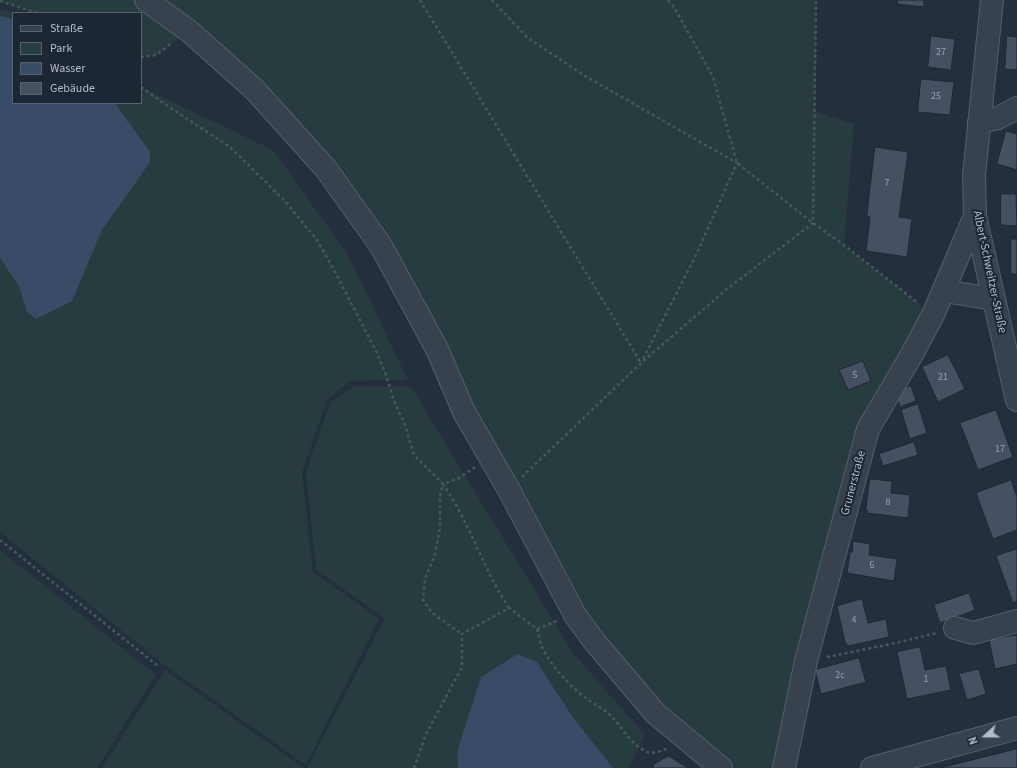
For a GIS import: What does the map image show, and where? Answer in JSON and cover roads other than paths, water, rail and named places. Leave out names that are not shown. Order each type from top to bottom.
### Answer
[{"type":"street","points":[[146,0],[189,31],[255,90],[326,169],[381,246],[437,349],[464,412],[509,490],[575,615],[594,641],[655,713],[721,768]]},
{"type":"street","name":"Albert-Schweitzer-Straße","points":[[992,0],[974,175],[975,216],[1017,400]]},
{"type":"street","points":[[979,122],[998,118],[1017,108]]},
{"type":"street","name":"Grunerstraße","points":[[784,768],[806,661],[868,429],[933,315],[975,216]]},
{"type":"street","points":[[944,291],[994,299]]},
{"type":"street","points":[[955,628],[972,633],[1017,621]]},
{"type":"street","points":[[872,768],[1017,728]]},
{"type":"water","points":[[0,16],[12,20],[12,104],[116,104],[150,152],[150,162],[102,230],[72,301],[36,319],[27,312],[19,286],[0,258]]},
{"type":"water","points":[[518,654],[537,662],[572,716],[613,768],[458,768],[457,752],[481,677]]}]
